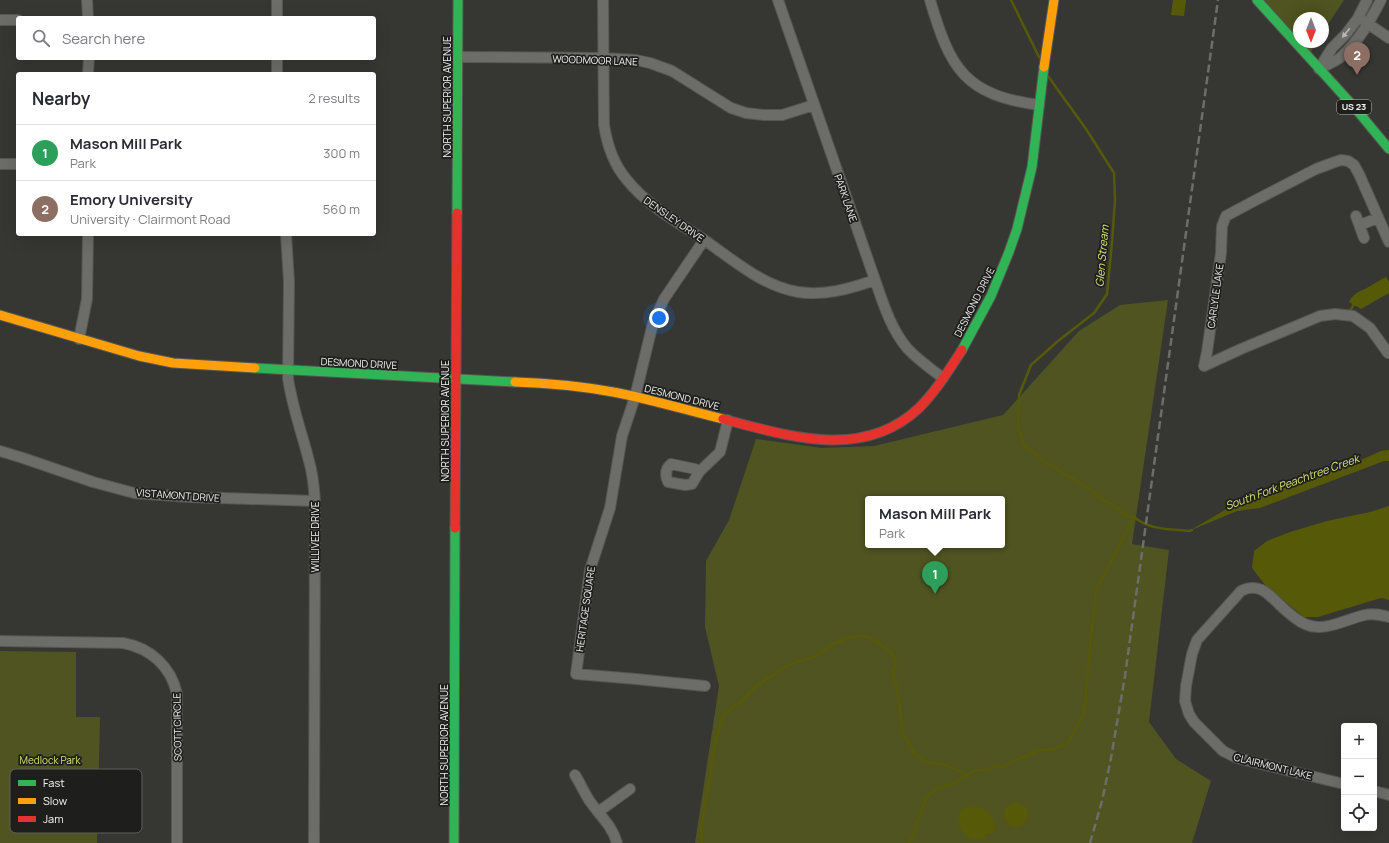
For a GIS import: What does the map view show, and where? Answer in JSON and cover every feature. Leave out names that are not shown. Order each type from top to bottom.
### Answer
[{"type":"street","points":[[87,0],[88,16]]},
{"type":"street","points":[[277,0],[277,16]]},
{"type":"street","name":"NORTH SUPERIOR AVENUE","points":[[454,843],[458,0]]},
{"type":"street","name":"DENSLEY DRIVE","points":[[603,0],[604,125],[609,145],[619,169],[626,180],[654,206],[704,240],[759,277],[788,290],[809,293],[830,293],[875,280]]},
{"type":"street","name":"PARK LANE","points":[[778,0],[875,280],[891,321],[903,343],[943,378]]},
{"type":"street","points":[[930,0],[946,47],[956,65],[967,77],[982,89],[996,96],[1014,101],[1039,105]]},
{"type":"street","name":"DESMOND DRIVE","points":[[0,314],[139,356],[173,363],[584,387],[635,397],[805,438],[836,441],[862,439],[889,429],[911,415],[923,404],[943,378],[971,335],[1006,264],[1016,237],[1030,180],[1054,0]]},
{"type":"street","name":"US 23","points":[[1257,0],[1355,108],[1389,149]]},
{"type":"street","points":[[1319,69],[1332,48],[1346,34],[1358,18],[1367,0]]},
{"type":"street","points":[[1319,69],[1341,57],[1369,24],[1381,0]]},
{"type":"street","points":[[1358,18],[1389,38]]},
{"type":"street","points":[[0,20],[16,20]]},
{"type":"street","name":"WOODMOOR LANE","points":[[458,57],[603,58],[636,60],[661,67],[681,76],[731,108],[746,113],[764,115],[782,114],[814,105]]},
{"type":"street","points":[[88,60],[88,72]]},
{"type":"street","points":[[277,60],[277,72]]},
{"type":"street","name":"CARLYLE LAKE","points":[[1389,242],[1354,165],[1348,161],[1341,160],[1316,169],[1226,216],[1222,226],[1221,253],[1204,366],[1313,319],[1335,314],[1352,316],[1370,328],[1389,353]]},
{"type":"street","points":[[0,164],[16,164]]},
{"type":"street","points":[[1364,238],[1358,220],[1378,218]]},
{"type":"street","points":[[79,338],[88,299],[88,236]]},
{"type":"street","name":"WILLIVEE DRIVE","points":[[286,236],[289,282],[288,370],[290,392],[298,425],[310,462],[315,501],[314,843]]},
{"type":"street","points":[[635,397],[648,339],[658,310],[704,240]]},
{"type":"street","name":"HERITAGE SQUARE","points":[[635,397],[619,447],[610,508],[590,570],[576,674],[704,686]]},
{"type":"street","points":[[699,472],[720,452],[728,420]]},
{"type":"street","name":"VISTAMONT DRIVE","points":[[0,451],[93,482],[134,493],[189,497],[315,501]]},
{"type":"street","name":"CLAIRMONT LAKE","points":[[1341,783],[1237,758],[1223,751],[1194,722],[1189,714],[1185,701],[1186,686],[1192,654],[1197,640],[1241,591],[1246,588],[1259,588],[1297,620],[1312,627],[1325,627],[1365,615],[1374,614],[1389,617]]},
{"type":"street","name":"SCOTT CIRCLE","points":[[0,640],[123,643],[148,651],[163,664],[176,685],[177,694],[177,843]]},
{"type":"street","points":[[575,775],[588,799],[609,824],[617,843]]},
{"type":"street","points":[[598,812],[630,789]]},
{"type":"street","points":[[1377,792],[1389,795]]},
{"type":"green space","points":[[1257,0],[1344,0],[1329,23],[1329,12],[1293,12],[1293,40]]},
{"type":"green space","points":[[1301,48],[1313,48],[1308,56]]},
{"type":"green space","points":[[1168,300],[1132,544],[1169,550],[1149,722],[1176,759],[1211,781],[1192,843],[695,843],[719,686],[705,627],[706,561],[729,520],[756,439],[822,448],[874,446],[1003,415],[1079,331],[1120,305]]},
{"type":"green space","name":"Medlock Park","points":[[0,651],[76,652],[76,717],[100,717],[99,769],[10,769],[10,833],[97,833],[97,843],[0,843]]},
{"type":"water","points":[[1173,0],[1186,0],[1184,16],[1171,15]]},
{"type":"water","points":[[1386,277],[1389,282],[1389,293],[1361,309],[1349,302],[1356,293]]},
{"type":"water","points":[[1389,450],[1389,461],[1384,461],[1260,508],[1237,511],[1189,531],[1256,492],[1363,459],[1381,451]]},
{"type":"water","points":[[1389,506],[1389,600],[1381,598],[1318,617],[1304,617],[1266,586],[1252,568],[1254,551],[1267,541],[1290,532],[1327,521],[1370,512]]},
{"type":"water","points":[[1016,803],[1021,804],[1027,810],[1027,820],[1021,826],[1016,827],[1011,826],[1005,820],[1004,815],[1005,810],[1011,804]]},
{"type":"water","points":[[979,807],[983,809],[993,820],[995,826],[993,832],[985,835],[986,839],[979,840],[968,837],[961,829],[959,824],[960,812],[965,808]]},
{"type":"waterway","name":"Glen Stream","points":[[1011,0],[1039,57]]},
{"type":"waterway","name":"Glen Stream","points":[[1048,76],[1086,129],[1114,173],[1115,200],[1112,243],[1107,294],[1094,313],[1058,341],[1031,365],[1019,395],[1018,426],[1024,445],[1044,461],[1094,492],[1101,499],[1119,509],[1124,515],[1134,517]]},
{"type":"waterway","points":[[1349,313],[1355,302]]},
{"type":"waterway","name":"South Fork Peachtree Creek","points":[[1134,517],[1153,527],[1174,530],[1192,530]]},
{"type":"waterway","name":"South Fork Peachtree Creek","points":[[908,843],[912,838],[926,798],[937,788],[955,783],[975,770],[1001,767],[1035,752],[1053,749],[1068,743],[1084,714],[1096,590],[1134,517]]},
{"type":"waterway","name":"South Fork Peachtree Creek","points":[[702,843],[701,830],[716,740],[723,715],[739,703],[758,685],[785,667],[814,657],[833,644],[847,638],[863,635],[874,640],[891,652],[896,661],[893,673],[899,698],[902,732],[915,754],[925,762],[945,765],[967,775]]},
{"type":"railway","points":[[1090,843],[1102,801],[1125,676],[1218,0]]},
{"type":"traffic: fast","points":[[457,213],[458,0]]},
{"type":"traffic: fast","points":[[1257,0],[1355,108],[1389,149]]},
{"type":"traffic: fast","points":[[962,350],[991,296],[1017,229],[1032,167],[1044,67]]},
{"type":"traffic: fast","points":[[255,368],[515,382]]},
{"type":"traffic: fast","points":[[454,843],[455,528]]},
{"type":"traffic: slow","points":[[1044,67],[1054,0]]},
{"type":"traffic: slow","points":[[0,315],[139,356],[173,363],[255,368]]},
{"type":"traffic: slow","points":[[515,382],[564,385],[613,392],[723,419]]},
{"type":"traffic: jam","points":[[455,528],[457,213]]},
{"type":"traffic: jam","points":[[723,419],[773,432],[824,440],[850,439],[874,434],[897,424],[919,408],[937,387],[962,350]]},
{"type":"place","name":"Emory University","points":[[1357,75]]},
{"type":"place","name":"Mason Mill Park","points":[[935,594]]}]
